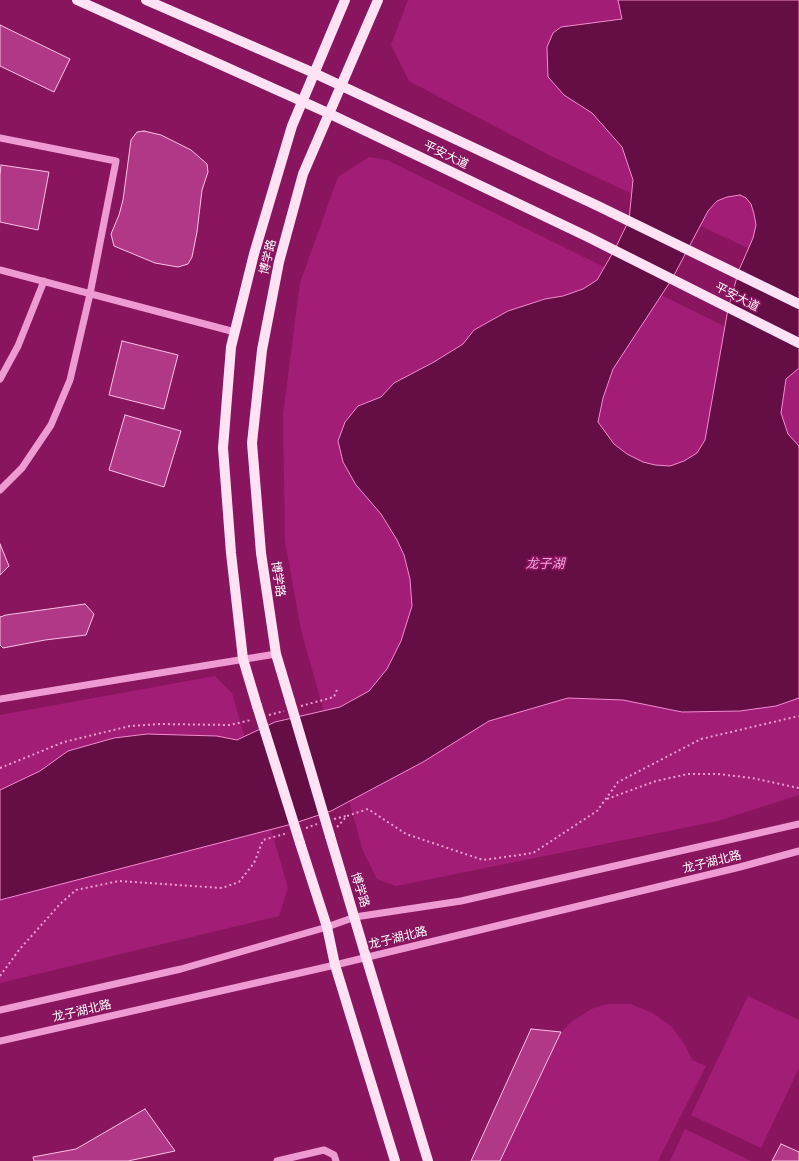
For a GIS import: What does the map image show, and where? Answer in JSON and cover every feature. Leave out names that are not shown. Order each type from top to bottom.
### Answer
[{"type":"main road","name":"平安大道","points":[[77,0],[328,113],[586,236],[799,343]]},
{"type":"main road","name":"平安大道","points":[[146,0],[314,73],[598,206],[799,304]]},
{"type":"main road","name":"博学路","points":[[345,0],[292,126],[254,254],[231,347],[222,448],[231,553],[243,659],[327,927],[335,964],[395,1161]]},
{"type":"main road","name":"博学路","points":[[378,0],[303,174],[279,262],[262,350],[252,443],[261,553],[276,654],[428,1161]]},
{"type":"street","points":[[0,138],[116,161],[90,294],[70,380],[51,425],[22,468],[0,490]]},
{"type":"street","points":[[0,270],[235,332]]},
{"type":"street","points":[[0,379],[18,346],[44,281]]},
{"type":"street","points":[[0,699],[276,654]]},
{"type":"street","name":"龙子湖北路","points":[[0,1010],[181,969],[327,927],[355,917],[461,901],[799,824]]},
{"type":"street","name":"龙子湖北路","points":[[0,1041],[366,957],[732,869],[799,851]]},
{"type":"street","points":[[278,1161],[324,1150],[334,1155],[336,1161]]},
{"type":"path","points":[[267,715],[292,706],[334,697],[338,687]]},
{"type":"path","points":[[332,820],[368,809],[406,834],[483,860],[533,853],[597,811],[618,782],[701,739],[799,716]]},
{"type":"path","points":[[0,768],[64,742],[130,726],[160,724],[230,725],[252,719]]},
{"type":"path","points":[[606,799],[656,782],[688,774],[718,774],[752,778],[799,788]]},
{"type":"path","points":[[330,836],[347,816]]},
{"type":"path","points":[[301,829],[324,822]]},
{"type":"path","points":[[0,976],[19,950],[60,904],[76,890],[119,881],[222,888],[239,882],[254,863],[263,840],[294,831]]},
{"type":"shaded area","points":[[408,0],[799,0],[799,272],[551,156],[409,81],[391,45]]},
{"type":"shaded area","points":[[369,157],[387,160],[799,363],[799,795],[718,821],[396,886],[377,879],[363,851],[301,630],[285,541],[283,415],[300,283],[338,177]]},
{"type":"shaded area","points":[[215,676],[232,693],[288,888],[279,916],[0,983],[0,715]]},
{"type":"shaded area","points":[[748,996],[799,1020],[799,1068],[761,1148],[691,1115]]},
{"type":"shaded area","points":[[607,1004],[630,1004],[651,1012],[671,1026],[685,1045],[692,1060],[706,1066],[658,1161],[501,1161],[556,1038],[570,1023],[591,1009]]},
{"type":"shaded area","points":[[685,1129],[751,1161],[670,1161]]},
{"type":"water","name":"龙子湖","points":[[618,0],[799,0],[799,368],[786,379],[781,413],[788,434],[799,446],[799,698],[776,706],[740,711],[682,712],[623,700],[568,698],[489,721],[423,762],[331,811],[292,824],[0,900],[0,790],[40,771],[68,751],[114,738],[147,734],[217,736],[237,740],[275,722],[340,707],[369,691],[387,669],[401,641],[412,606],[410,579],[404,555],[397,540],[381,514],[356,485],[343,462],[338,441],[345,422],[358,406],[381,397],[394,383],[434,362],[463,344],[474,330],[508,311],[545,299],[563,296],[583,289],[597,280],[615,249],[629,220],[633,180],[622,147],[592,113],[564,95],[548,77],[547,47],[553,33],[561,27],[622,19]],"holes":[[[740,195],[746,198],[751,204],[756,225],[753,238],[739,270],[728,309],[705,440],[697,453],[684,461],[670,466],[655,465],[643,462],[627,454],[614,444],[598,422],[603,398],[613,369],[672,279],[708,211],[717,201],[727,197]]]},
{"type":"building","points":[[0,25],[70,59],[54,92],[0,66]]},
{"type":"building","points":[[144,131],[161,135],[191,150],[207,164],[208,172],[202,190],[197,232],[192,257],[188,264],[178,267],[155,263],[114,246],[111,234],[119,215],[123,200],[131,140],[137,132]]},
{"type":"building","points":[[1,165],[49,172],[38,230],[0,222]]},
{"type":"building","points":[[122,341],[178,355],[164,409],[109,395]]},
{"type":"building","points":[[125,415],[181,431],[164,487],[109,470]]},
{"type":"building","points":[[0,544],[9,566],[0,575]]},
{"type":"building","points":[[85,604],[94,614],[86,635],[45,640],[3,648],[0,645],[0,617]]},
{"type":"building","points":[[531,1029],[561,1032],[500,1161],[471,1161]]},
{"type":"building","points":[[145,1109],[175,1151],[128,1161],[34,1161],[33,1157],[76,1149]]},
{"type":"building","points":[[781,1144],[799,1152],[799,1161],[772,1161]]}]
